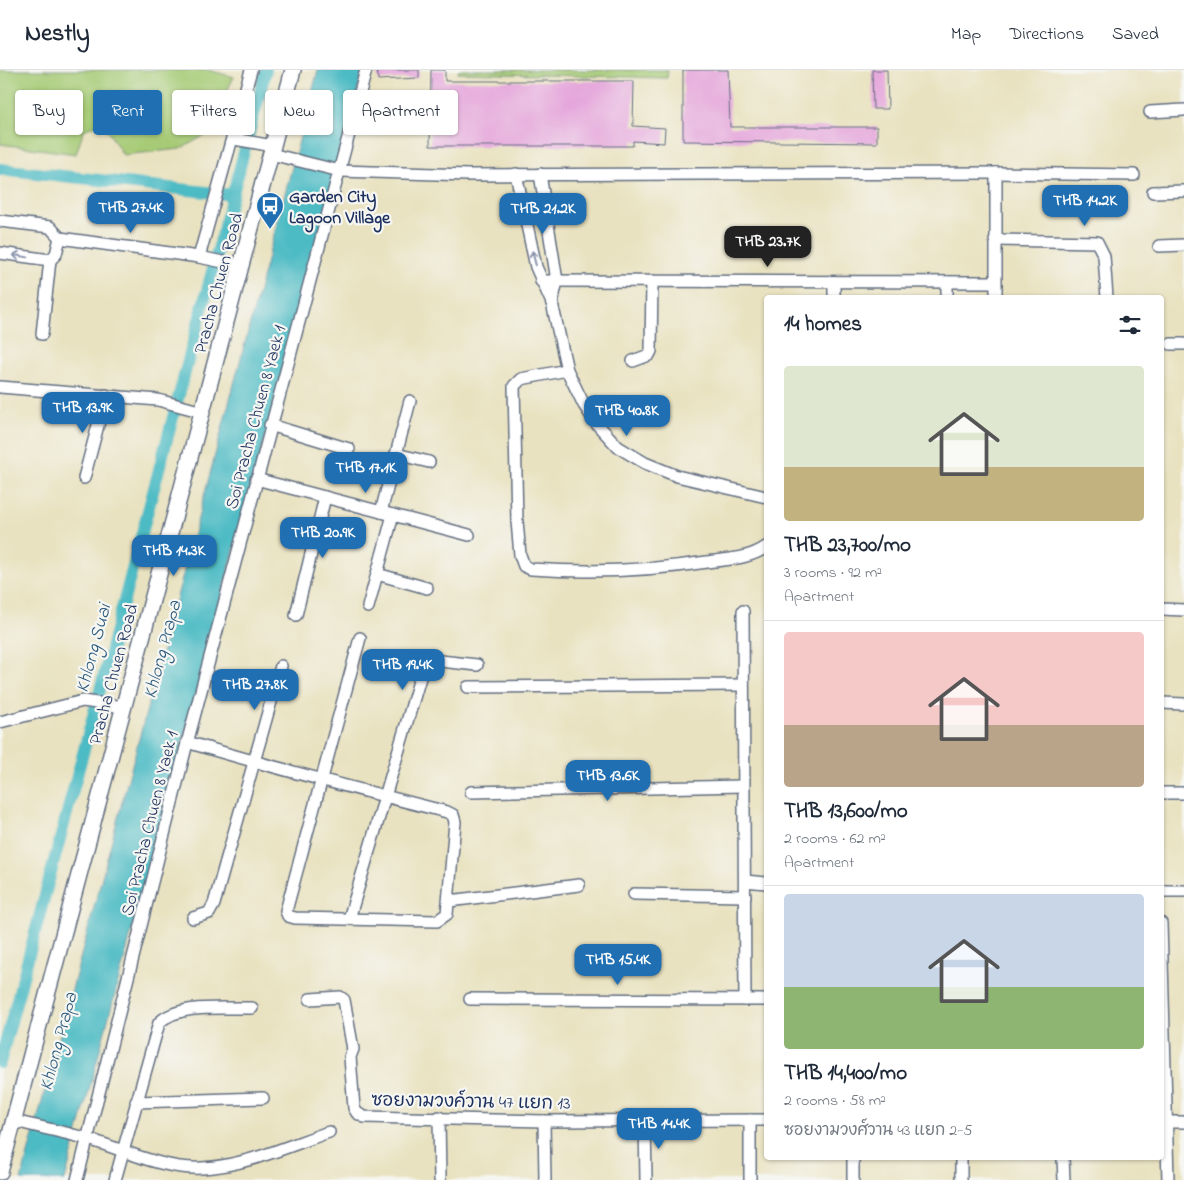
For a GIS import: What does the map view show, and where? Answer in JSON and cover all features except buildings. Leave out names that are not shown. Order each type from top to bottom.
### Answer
[{"type":"main road","name":"Pracha Chuen Road","points":[[0,1172],[294,70]]},
{"type":"street","points":[[203,258],[217,198],[236,139],[252,70]]},
{"type":"street","name":"Soi Pracha Chuen 8 Yaek 1","points":[[77,1180],[84,1138],[187,742],[366,70]]},
{"type":"street","points":[[1150,112],[1184,110]]},
{"type":"street","points":[[236,139],[255,143],[289,158],[339,170],[516,174],[996,172],[1134,175]]},
{"type":"street","points":[[996,172],[996,295]]},
{"type":"street","points":[[516,174],[541,281],[552,303],[567,370],[584,405],[618,447],[645,464],[677,476],[764,497]]},
{"type":"street","points":[[540,174],[557,281],[552,303]]},
{"type":"street","points":[[1153,192],[1184,191]]},
{"type":"street","points":[[0,221],[50,227],[60,238],[203,258],[242,266]]},
{"type":"street","points":[[42,334],[50,260],[56,254],[60,238]]},
{"type":"street","points":[[995,240],[1096,242],[1104,256],[1107,295]]},
{"type":"street","points":[[1159,246],[1184,245]]},
{"type":"street","points":[[0,253],[50,260]]},
{"type":"street","points":[[541,281],[995,282]]},
{"type":"street","points":[[632,361],[649,355],[651,350],[652,281]]},
{"type":"street","points":[[834,282],[834,295]]},
{"type":"street","points":[[947,282],[947,295]]},
{"type":"street","points":[[1171,344],[1184,344]]},
{"type":"street","points":[[567,370],[521,379],[514,386],[517,521],[520,555],[524,566],[530,569],[586,573],[634,570],[745,557],[764,548]]},
{"type":"street","points":[[0,387],[164,401],[203,412]]},
{"type":"street","points":[[84,478],[106,396]]},
{"type":"street","points":[[382,512],[410,401]]},
{"type":"street","points":[[270,426],[349,449]]},
{"type":"street","points":[[396,454],[429,462]]},
{"type":"street","points":[[256,479],[469,535]]},
{"type":"street","points":[[296,615],[325,497]]},
{"type":"street","points":[[368,607],[394,515]]},
{"type":"street","points":[[377,574],[427,588]]},
{"type":"street","points":[[1164,609],[1184,610]]},
{"type":"street","points":[[743,611],[745,1000]]},
{"type":"street","points":[[187,742],[254,762],[320,779],[453,815],[455,822],[449,900],[445,917],[437,921],[295,918],[288,916],[286,911],[320,779],[360,638]]},
{"type":"street","points":[[350,919],[427,660],[477,665]]},
{"type":"street","points":[[193,918],[209,913],[214,904],[281,666]]},
{"type":"street","points":[[468,687],[742,685]]},
{"type":"street","points":[[0,722],[83,701],[123,707]]},
{"type":"street","points":[[1164,703],[1184,704]]},
{"type":"street","points":[[471,792],[743,786]]},
{"type":"street","points":[[1164,793],[1184,793]]},
{"type":"street","points":[[745,881],[764,883]]},
{"type":"street","points":[[449,900],[579,886]]},
{"type":"street","points":[[1164,891],[1184,891]]},
{"type":"street","points":[[634,894],[745,896]]},
{"type":"street","name":"ซอยงามวงค์วาน 47 แยก 13","points":[[310,999],[340,997],[344,1000],[353,1049],[350,1057],[356,1113],[364,1117],[439,1117],[544,1121],[764,1120]]},
{"type":"street","points":[[470,999],[764,1000]]},
{"type":"street","points":[[115,1180],[159,1022],[166,1015],[178,1011],[252,1008]]},
{"type":"street","points":[[136,1102],[263,1098]]},
{"type":"street","points":[[439,1117],[440,1180]]},
{"type":"street","points":[[645,1120],[646,1180]]},
{"type":"street","points":[[750,1120],[750,1180]]},
{"type":"street","points":[[544,1121],[545,1180]]},
{"type":"street","points":[[14,1122],[84,1138],[178,1167],[201,1168],[253,1158],[329,1132]]},
{"type":"street","points":[[1168,1180],[1164,1122],[1184,1122]]},
{"type":"street","points":[[853,1160],[853,1180]]},
{"type":"street","points":[[961,1160],[961,1180]]},
{"type":"street","points":[[1063,1160],[1064,1180]]},
{"type":"green space","points":[[0,70],[208,70],[234,77],[228,90],[172,90],[172,135],[205,135],[181,149],[123,155],[110,135],[162,135],[162,90],[93,90],[93,126],[84,130],[83,133],[83,90],[15,90],[15,135],[82,135],[76,154],[0,144]]},
{"type":"green space","points":[[458,70],[668,70],[667,78],[458,73]]},
{"type":"water","points":[[318,70],[363,70],[358,90],[343,90],[343,135],[346,135],[65,1180],[21,1180],[301,135],[333,135],[333,90],[313,90]]},
{"type":"waterway","name":"Khlong Suai","points":[[0,1063],[266,70]]},
{"type":"waterway","points":[[0,169],[233,195]]},
{"type":"place","name":"Garden City Lagoon Village","points":[[270,230]]},
{"type":"water label","name":"Khlong Prapa","points":[[161,649]]},
{"type":"water label","name":"Khlong Prapa","points":[[57,1041]]}]
